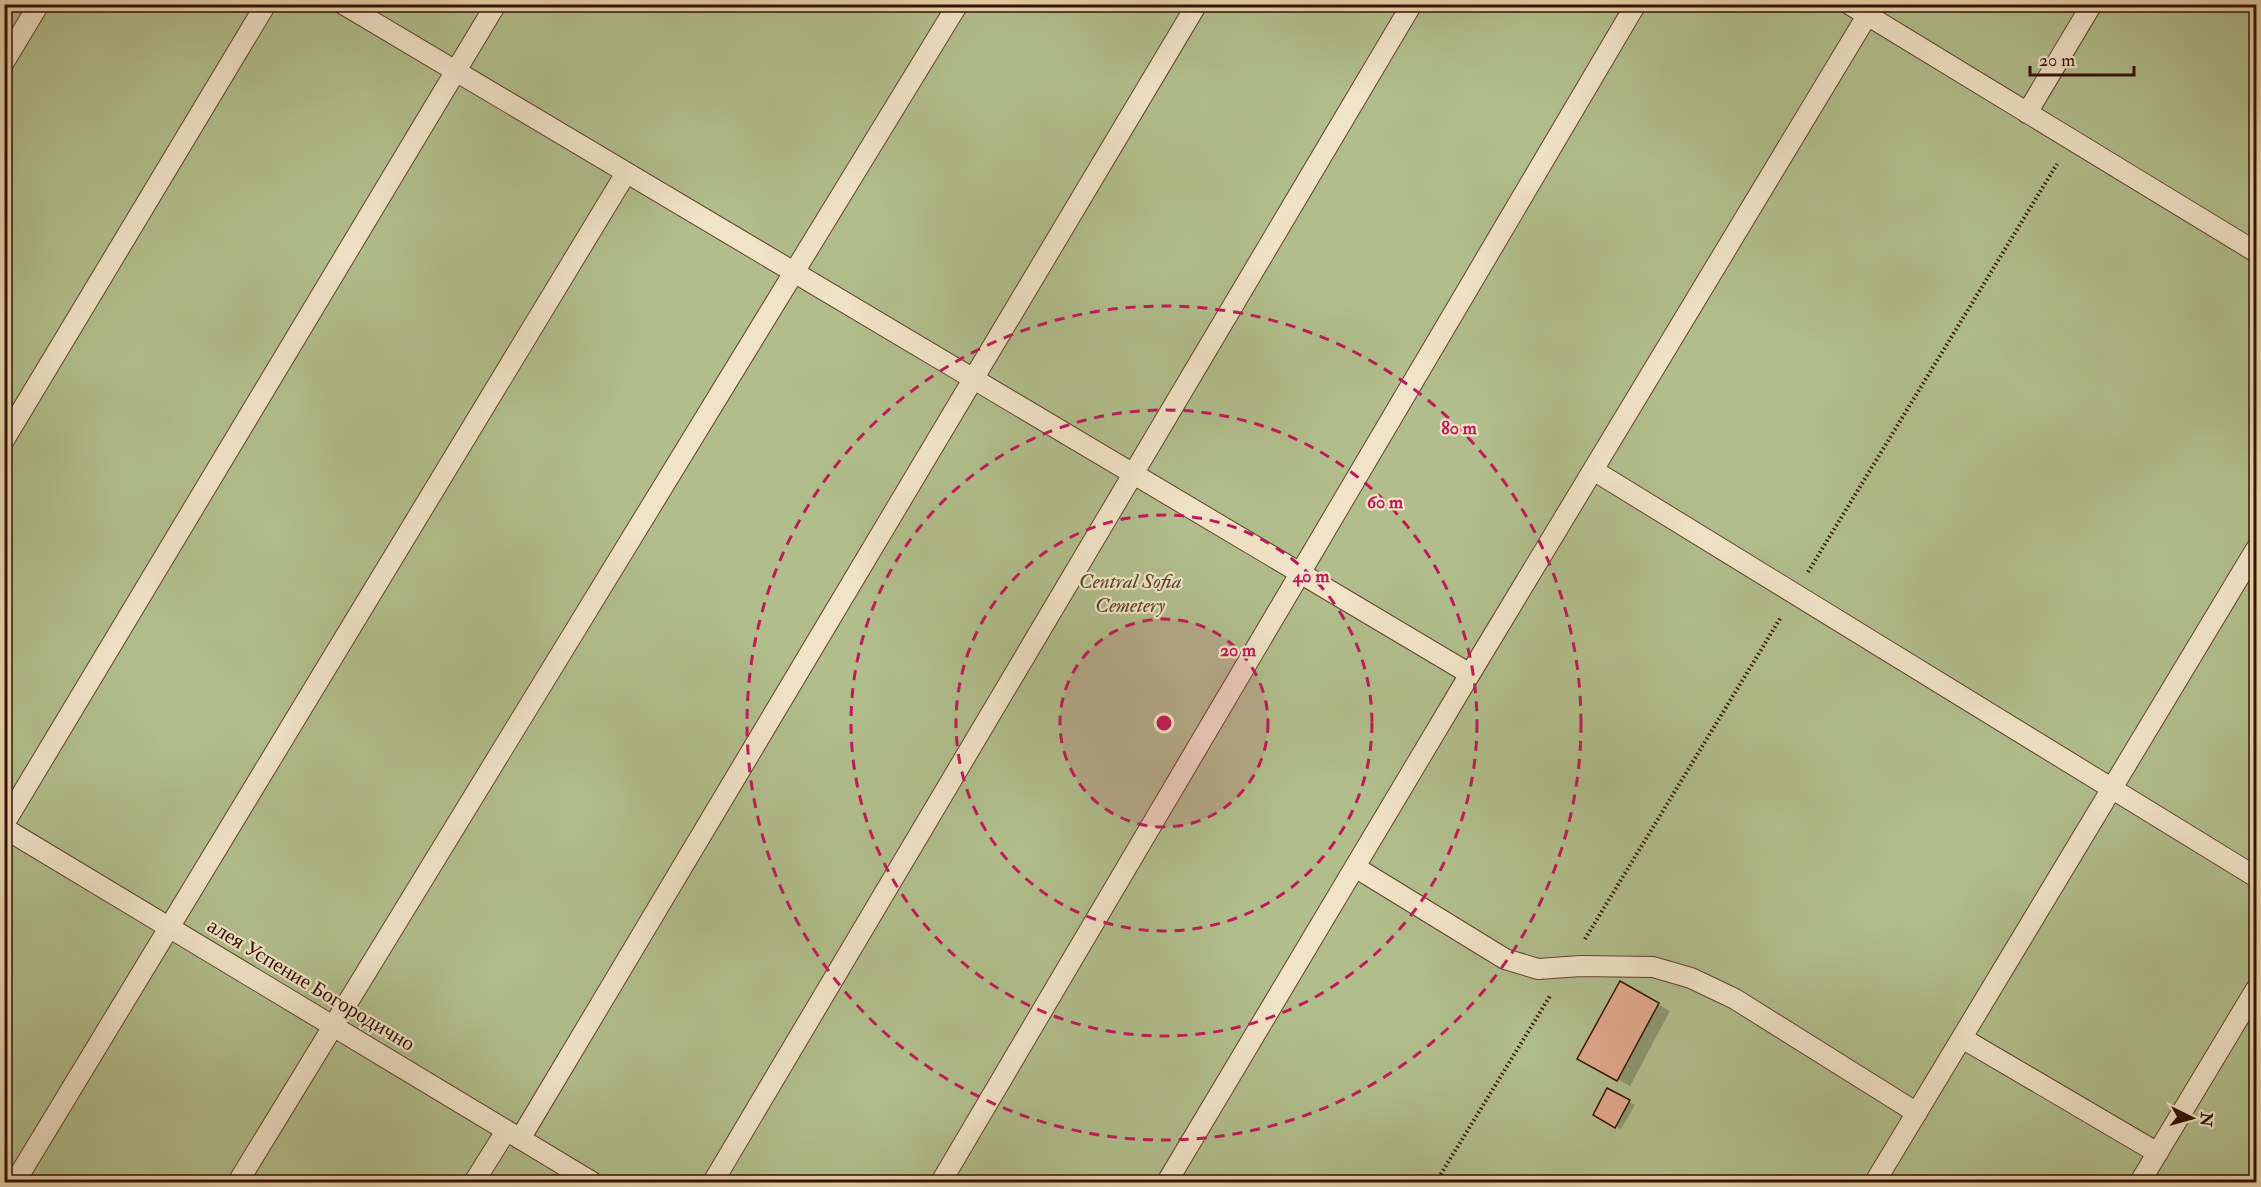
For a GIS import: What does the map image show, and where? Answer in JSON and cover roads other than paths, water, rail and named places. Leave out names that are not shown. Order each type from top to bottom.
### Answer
[{"type":"lane","points":[[4,63],[39,4]]},
{"type":"lane","points":[[4,440],[266,4]]},
{"type":"lane","points":[[343,4],[1470,674]]},
{"type":"lane","points":[[4,826],[496,4]]},
{"type":"lane","points":[[238,1182],[958,4]]},
{"type":"lane","points":[[474,1182],[513,1135],[974,379],[1197,4]]},
{"type":"lane","points":[[713,1182],[1412,4]]},
{"type":"lane","points":[[941,1182],[1636,4]]},
{"type":"lane","points":[[1850,4],[1871,10],[2027,112],[2256,252]]},
{"type":"lane","points":[[2027,112],[2092,4]]},
{"type":"lane","points":[[1167,1182],[1470,674],[1871,10]]},
{"type":"lane","points":[[15,1182],[626,172]]},
{"type":"lane","points":[[1593,470],[2256,878]]},
{"type":"lane","points":[[1875,1182],[2256,549]]},
{"type":"lane","name":"алея Успение Богородично","points":[[4,826],[592,1182]]},
{"type":"lane","points":[[1355,867],[1505,960],[1538,969],[1653,967],[1691,978],[1735,999],[1917,1113]]},
{"type":"lane","points":[[2140,1182],[2256,989]]},
{"type":"lane","points":[[1962,1038],[2158,1153]]},
{"type":"park label","name":"Central Sofia Cemetery","points":[[1130,593]]}]
